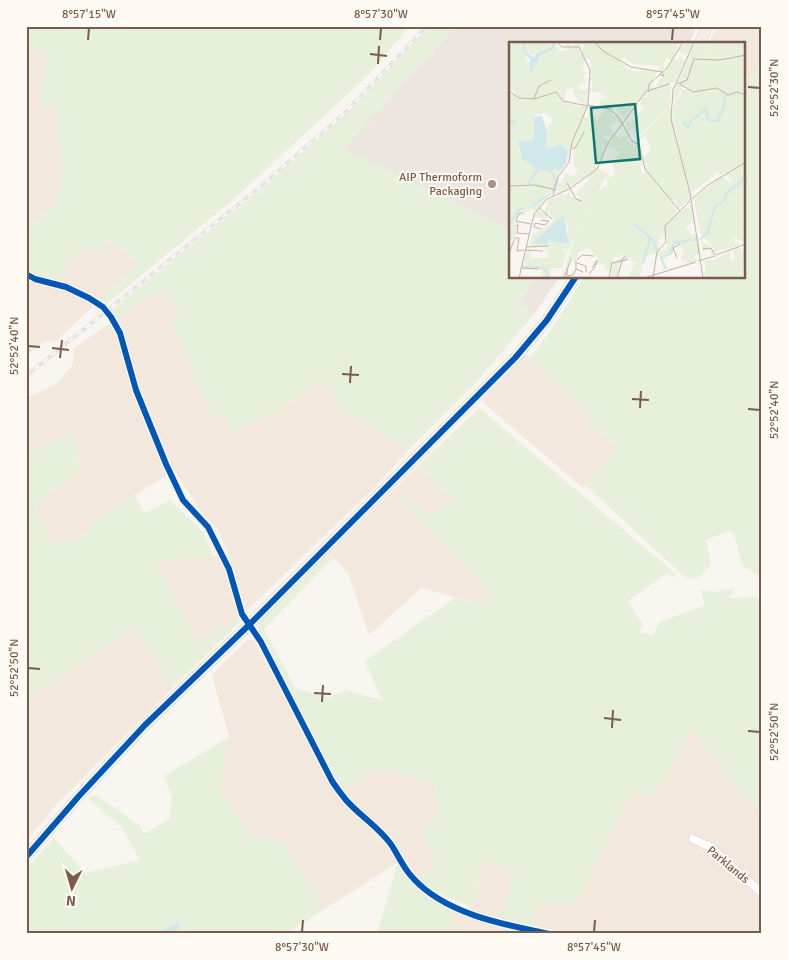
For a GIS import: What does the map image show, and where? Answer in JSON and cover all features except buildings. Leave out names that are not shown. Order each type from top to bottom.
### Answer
[{"type":"main road","points":[[700,42],[708,26]]},
{"type":"main road","points":[[26,856],[78,796],[145,725],[248,625],[515,358],[547,320],[574,279]]},
{"type":"street","points":[[26,274],[89,298],[102,307],[111,317],[120,333],[136,390],[166,464],[184,500],[208,526],[229,569],[242,614],[261,642],[332,781],[347,801],[369,820],[390,843],[412,878],[429,893],[462,911],[550,934]]},
{"type":"street","name":"Parklands","points":[[693,839],[710,847],[762,893]]},
{"type":"shaded area","points":[[457,26],[697,26],[690,42],[509,42],[509,279],[558,279],[535,313],[297,198]]},
{"type":"shaded area","points":[[718,26],[762,26],[762,58],[749,78],[746,76],[746,42],[709,42]]},
{"type":"shaded area","points":[[26,49],[46,50],[40,108],[54,105],[62,173],[54,204],[31,226],[26,223]]},
{"type":"shaded area","points":[[111,240],[138,264],[56,341],[26,343],[26,269],[35,275],[61,283],[67,261],[82,249],[100,249]]},
{"type":"shaded area","points":[[165,285],[179,315],[172,319],[211,417],[222,413],[276,412],[322,379],[344,412],[410,448],[376,486],[239,618],[199,644],[155,560],[228,555],[219,531],[199,509],[175,471],[100,515],[79,540],[51,543],[37,509],[39,501],[79,472],[74,434],[26,453],[26,399],[58,383],[73,364],[74,348]]},
{"type":"shaded area","points":[[526,354],[592,414],[587,422],[618,447],[583,488],[485,404],[483,400]]},
{"type":"shaded area","points":[[418,466],[466,510],[502,586],[483,605],[421,588],[369,635],[348,573],[329,553]]},
{"type":"shaded area","points":[[137,626],[173,687],[56,805],[26,841],[26,726],[31,696]]},
{"type":"shaded area","points":[[247,640],[254,640],[335,794],[380,766],[434,784],[439,815],[420,832],[436,866],[419,878],[405,858],[323,910],[284,843],[251,835],[219,791],[229,737],[212,675]]},
{"type":"shaded area","points":[[691,727],[748,800],[762,812],[762,934],[453,934],[453,912],[471,907],[484,859],[514,871],[502,916],[531,926],[534,902],[587,883],[632,792],[672,767]]},
{"type":"green space","points":[[26,26],[410,26],[363,80],[235,198],[105,305],[99,300],[138,264],[111,240],[100,249],[82,249],[67,261],[61,283],[35,275],[26,269],[26,224],[31,226],[54,204],[62,173],[54,106],[40,108],[46,50],[26,49]]},
{"type":"green space","points":[[430,26],[457,26],[344,148],[509,230],[509,279],[534,279],[519,305],[535,313],[475,384],[410,448],[344,412],[322,379],[276,412],[232,433],[222,413],[211,418],[171,319],[178,314],[165,286],[116,319],[111,311],[262,189],[349,112]]},
{"type":"green space","points":[[762,58],[762,576],[742,565],[734,534],[729,531],[706,540],[711,564],[698,579],[685,577],[585,485],[618,447],[587,422],[592,414],[530,358],[553,327],[583,279],[746,279],[746,76],[749,77]]},
{"type":"green space","points":[[44,342],[26,356],[26,343]]},
{"type":"green space","points":[[479,408],[676,574],[674,577],[668,573],[628,601],[643,625],[639,632],[653,635],[660,622],[705,605],[701,590],[713,592],[735,588],[728,598],[756,597],[762,603],[762,812],[748,800],[691,728],[672,767],[651,797],[632,792],[577,904],[534,902],[532,927],[502,916],[514,871],[484,859],[471,907],[437,892],[419,878],[436,866],[420,832],[439,815],[434,784],[380,766],[341,790],[258,633],[258,624],[329,553],[333,558],[264,629],[295,688],[328,698],[346,690],[382,700],[365,661],[455,598],[483,605],[491,597],[483,583],[399,501],[404,496],[429,515],[455,500],[418,466]]},
{"type":"green space","points":[[74,433],[79,472],[39,501],[37,509],[51,543],[79,540],[100,515],[134,495],[144,513],[170,500],[203,532],[214,556],[155,561],[199,643],[239,618],[242,620],[173,687],[136,627],[31,696],[26,726],[26,453]]},
{"type":"green space","points":[[229,737],[220,791],[251,835],[284,843],[323,910],[286,934],[179,934],[179,922],[156,934],[26,934],[26,869],[54,838],[85,873],[140,860],[122,828],[88,798],[96,795],[140,826],[144,834],[170,818],[172,797],[164,776]]},
{"type":"green space","points":[[398,862],[422,891],[453,912],[453,934],[377,934]]},
{"type":"water","points":[[179,922],[179,934],[156,934]]},
{"type":"railway","points":[[26,376],[260,187],[345,113],[427,26]]},
{"type":"cycle path","points":[[26,274],[35,279],[66,287],[89,298],[103,307],[111,317],[120,333],[136,390],[183,500],[208,527],[229,569],[242,614],[261,642],[332,781],[344,798],[385,837],[413,878],[442,901],[495,922],[550,934]]},
{"type":"cycle path","points":[[26,857],[145,725],[249,625],[515,358],[547,320],[574,279]]},
{"type":"place","name":"AIP Thermoform Packaging","points":[[492,184]]}]
